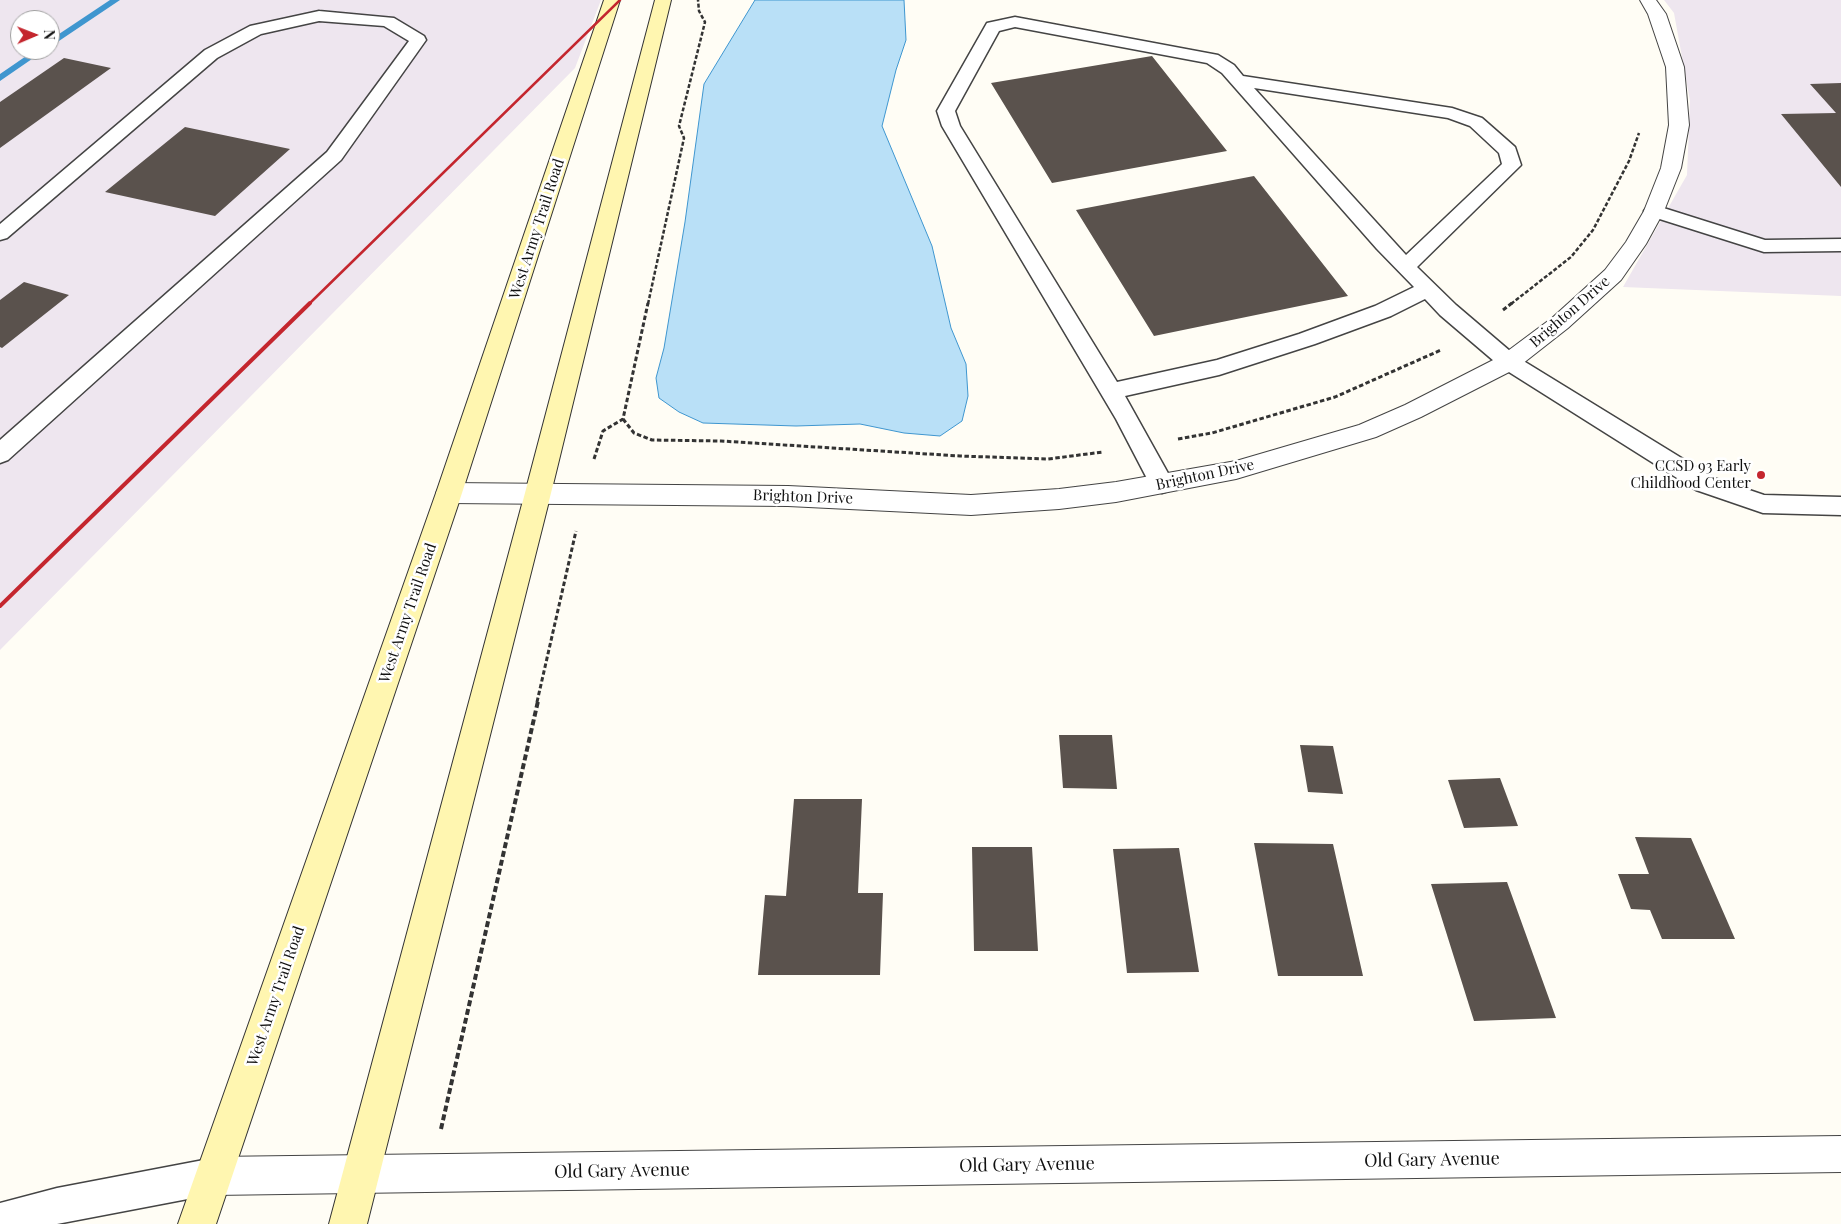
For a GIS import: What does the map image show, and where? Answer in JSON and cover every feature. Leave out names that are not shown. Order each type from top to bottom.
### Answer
[{"type":"main road","name":"West Army Trail Road","points":[[197,1224],[450,493],[612,0]]},
{"type":"main road","points":[[348,1224],[538,493],[663,0]]},
{"type":"street","name":"Brighton Drive","points":[[450,493],[788,496],[971,505],[1059,499],[1116,492],[1236,470],[1367,430],[1422,407],[1509,362],[1560,323],[1613,275],[1635,244],[1654,211],[1672,168],[1679,125],[1675,67],[1656,14],[1648,0]]},
{"type":"street","name":"Old Gary Avenue","points":[[214,1176],[1841,1154]]},
{"type":"lane","points":[[0,234],[211,54],[256,30],[319,16],[388,21],[418,40],[334,156],[0,454]]},
{"type":"lane","points":[[1162,484],[1111,391],[951,126],[946,111],[993,27],[1015,22],[1212,59],[1228,69],[1405,267],[1448,310],[1509,362],[1705,484],[1763,504],[1841,506]]},
{"type":"lane","points":[[1238,80],[1452,113],[1476,122],[1508,151],[1512,165],[1405,267]]},
{"type":"lane","points":[[1654,211],[1764,246],[1841,245]]},
{"type":"lane","points":[[1111,391],[1218,367],[1298,342],[1383,311],[1428,289]]},
{"type":"lane","points":[[0,1221],[57,1206],[214,1176]]},
{"type":"path","points":[[452,1077],[584,493],[603,431],[623,419],[684,138],[679,126],[705,22],[699,11],[698,0]]},
{"type":"shaded area","points":[[0,0],[601,0],[575,68],[0,650]]},
{"type":"shaded area","points":[[1664,0],[1841,0],[1841,296],[1623,287],[1687,175],[1690,101],[1674,13]]},
{"type":"water","points":[[755,0],[904,0],[906,40],[896,70],[882,126],[932,246],[951,328],[966,364],[968,396],[962,421],[940,436],[904,433],[860,424],[796,426],[703,423],[679,412],[659,398],[656,378],[664,348],[685,222],[704,84]]},
{"type":"building","points":[[1152,56],[1227,151],[1052,183],[991,83]]},
{"type":"building","points":[[64,58],[111,68],[0,148],[0,102]]},
{"type":"building","points":[[1841,83],[1841,187],[1781,114],[1836,113],[1810,84]]},
{"type":"building","points":[[185,127],[290,149],[215,216],[105,192]]},
{"type":"building","points":[[1254,176],[1348,296],[1154,336],[1076,210]]},
{"type":"building","points":[[24,282],[69,295],[2,348],[0,347],[0,300]]},
{"type":"building","points":[[1059,735],[1112,735],[1117,789],[1063,788]]},
{"type":"building","points":[[1300,745],[1333,746],[1343,794],[1308,792]]},
{"type":"building","points":[[1500,778],[1518,826],[1464,828],[1448,780]]},
{"type":"building","points":[[794,799],[862,799],[858,893],[883,893],[880,975],[758,975],[765,895],[786,896]]},
{"type":"building","points":[[1635,837],[1691,838],[1735,939],[1662,939],[1650,910],[1631,909],[1618,874],[1649,874]]},
{"type":"building","points":[[1254,843],[1333,844],[1363,976],[1278,976]]},
{"type":"building","points":[[972,847],[1032,847],[1038,951],[974,951]]},
{"type":"building","points":[[1179,848],[1199,972],[1127,973],[1113,849]]},
{"type":"building","points":[[1507,882],[1556,1018],[1474,1021],[1431,884]]},
{"type":"waterway","points":[[60,37],[116,0]]},
{"type":"waterway","points":[[0,78],[26,60]]},
{"type":"railway","points":[[309,304],[620,0]]},
{"type":"railway","points":[[0,606],[310,303]]},
{"type":"place","name":"CCSD 93 Early Childhood Center","points":[[1761,475]]}]
